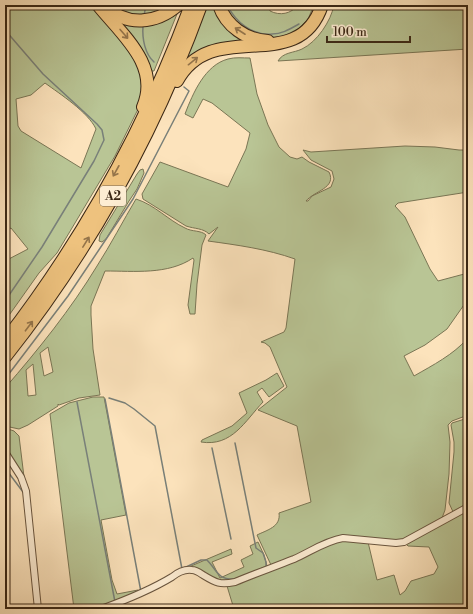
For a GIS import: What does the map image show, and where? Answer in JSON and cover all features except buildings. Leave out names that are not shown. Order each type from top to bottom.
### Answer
[{"type":"highway","points":[[98,5],[131,42],[141,58],[144,67],[147,79],[146,94],[144,104],[135,123],[134,136]]},
{"type":"highway","points":[[104,5],[120,16],[145,21],[163,16],[178,5]]},
{"type":"highway","name":"A2","points":[[5,341],[37,298],[98,204],[134,136],[170,59],[190,5]]},
{"type":"highway","name":"A2","points":[[5,357],[50,297],[116,191],[155,115],[179,62],[201,5]]},
{"type":"highway","points":[[219,5],[225,18],[233,27],[252,38],[269,41],[282,39],[297,32],[309,20],[317,5]]},
{"type":"highway","points":[[155,115],[167,103],[185,68],[197,58],[221,48],[274,45],[292,40],[304,32],[312,24],[322,5]]},
{"type":"street","points":[[5,452],[21,476],[26,491],[38,609]]},
{"type":"street","points":[[101,609],[141,594],[184,570],[199,572],[218,583],[226,584],[235,582],[295,558],[337,539],[396,543],[404,542],[468,507]]},
{"type":"green space","points":[[5,5],[95,5],[110,23],[143,71],[142,101],[115,156],[57,253],[39,273],[5,321],[5,261],[28,249],[11,228],[5,231]],"holes":[[[45,83],[87,116],[96,129],[81,168],[21,131],[18,126],[16,99],[31,95]]]},
{"type":"green space","points":[[111,5],[168,5],[163,9],[148,15],[137,15],[127,13]]},
{"type":"green space","points":[[207,5],[216,5],[255,42],[184,64]]},
{"type":"green space","points":[[222,5],[269,5],[270,11],[281,14],[289,12],[298,5],[314,5],[308,19],[298,29],[284,36],[270,38],[241,29]]},
{"type":"green space","points":[[334,5],[468,5],[468,49],[278,61],[280,58],[289,53],[308,46],[318,36],[327,24]]},
{"type":"green space","points":[[175,12],[177,14],[154,71],[150,71],[115,16]]},
{"type":"green space","points":[[236,58],[250,58],[257,94],[268,125],[279,147],[290,157],[297,159],[302,157],[329,172],[331,177],[330,182],[324,189],[312,196],[331,187],[334,179],[332,171],[311,160],[303,150],[311,152],[405,146],[468,150],[468,192],[398,203],[395,206],[405,217],[430,269],[438,281],[468,273],[468,301],[447,329],[425,345],[404,356],[414,376],[449,355],[468,338],[468,415],[452,421],[448,425],[450,442],[449,474],[445,510],[442,518],[399,542],[350,537],[271,565],[257,535],[276,525],[279,518],[279,513],[311,502],[297,426],[258,410],[287,387],[270,347],[261,342],[284,332],[286,328],[295,259],[263,250],[208,241],[218,227],[209,234],[207,232],[186,226],[143,199],[142,194],[160,162],[228,187],[246,149],[250,133],[212,103],[203,99],[193,118],[185,114],[196,89],[206,74],[220,62]]},
{"type":"green space","points":[[143,169],[144,173],[137,189],[106,239],[102,242],[99,241],[100,235],[137,174]]},
{"type":"green space","points":[[136,199],[149,205],[185,228],[202,232],[206,235],[202,245],[195,314],[190,314],[188,305],[194,260],[193,258],[162,270],[105,271],[91,306],[93,349],[100,395],[79,398],[59,405],[58,404],[58,406],[19,429],[5,426],[5,388],[42,344],[76,298],[102,258]],"holes":[[[48,347],[53,372],[44,376],[40,353]],[[33,364],[36,395],[28,396],[26,370]]]},
{"type":"green space","points":[[277,373],[284,386],[269,397],[262,388],[257,392],[263,402],[237,431],[221,441],[201,442],[202,440],[232,426],[247,413],[239,393]]},
{"type":"green space","points":[[93,397],[104,397],[126,515],[101,520],[112,580],[117,594],[138,590],[140,592],[96,609],[74,609],[50,414],[69,403]]},
{"type":"green space","points":[[468,418],[468,506],[454,514],[449,503],[454,452],[451,425],[452,423]]},
{"type":"green space","points":[[5,428],[14,431],[19,436],[24,477],[5,449]]},
{"type":"green space","points":[[468,509],[468,609],[234,609],[227,586],[339,540],[368,542],[377,580],[394,575],[400,595],[405,591],[411,581],[434,574],[438,567],[429,547],[408,546],[405,543]]},
{"type":"green space","points":[[258,542],[267,566],[226,582],[184,569],[231,549],[232,554],[212,562],[220,578],[244,567],[241,560],[253,554],[250,546]]},
{"type":"waterway","points":[[144,16],[148,5]]},
{"type":"waterway","points":[[227,5],[235,17],[245,27],[258,33],[279,33],[299,24]]},
{"type":"waterway","points":[[143,26],[145,46],[148,55],[154,62]]},
{"type":"waterway","points":[[5,30],[43,74],[97,124],[102,130],[104,140],[94,161],[42,247],[5,301]]},
{"type":"waterway","points":[[5,379],[68,296],[133,199],[189,91],[184,87]]},
{"type":"waterway","points":[[109,398],[125,403],[155,426],[182,569]]},
{"type":"waterway","points":[[105,399],[141,592]]},
{"type":"waterway","points":[[77,402],[115,602]]},
{"type":"waterway","points":[[235,443],[256,548],[263,553],[266,562],[265,567]]},
{"type":"waterway","points":[[212,448],[231,539]]},
{"type":"waterway","points":[[5,468],[23,492]]},
{"type":"waterway","points":[[184,568],[201,560],[207,560],[218,574],[225,578],[235,579]]}]
